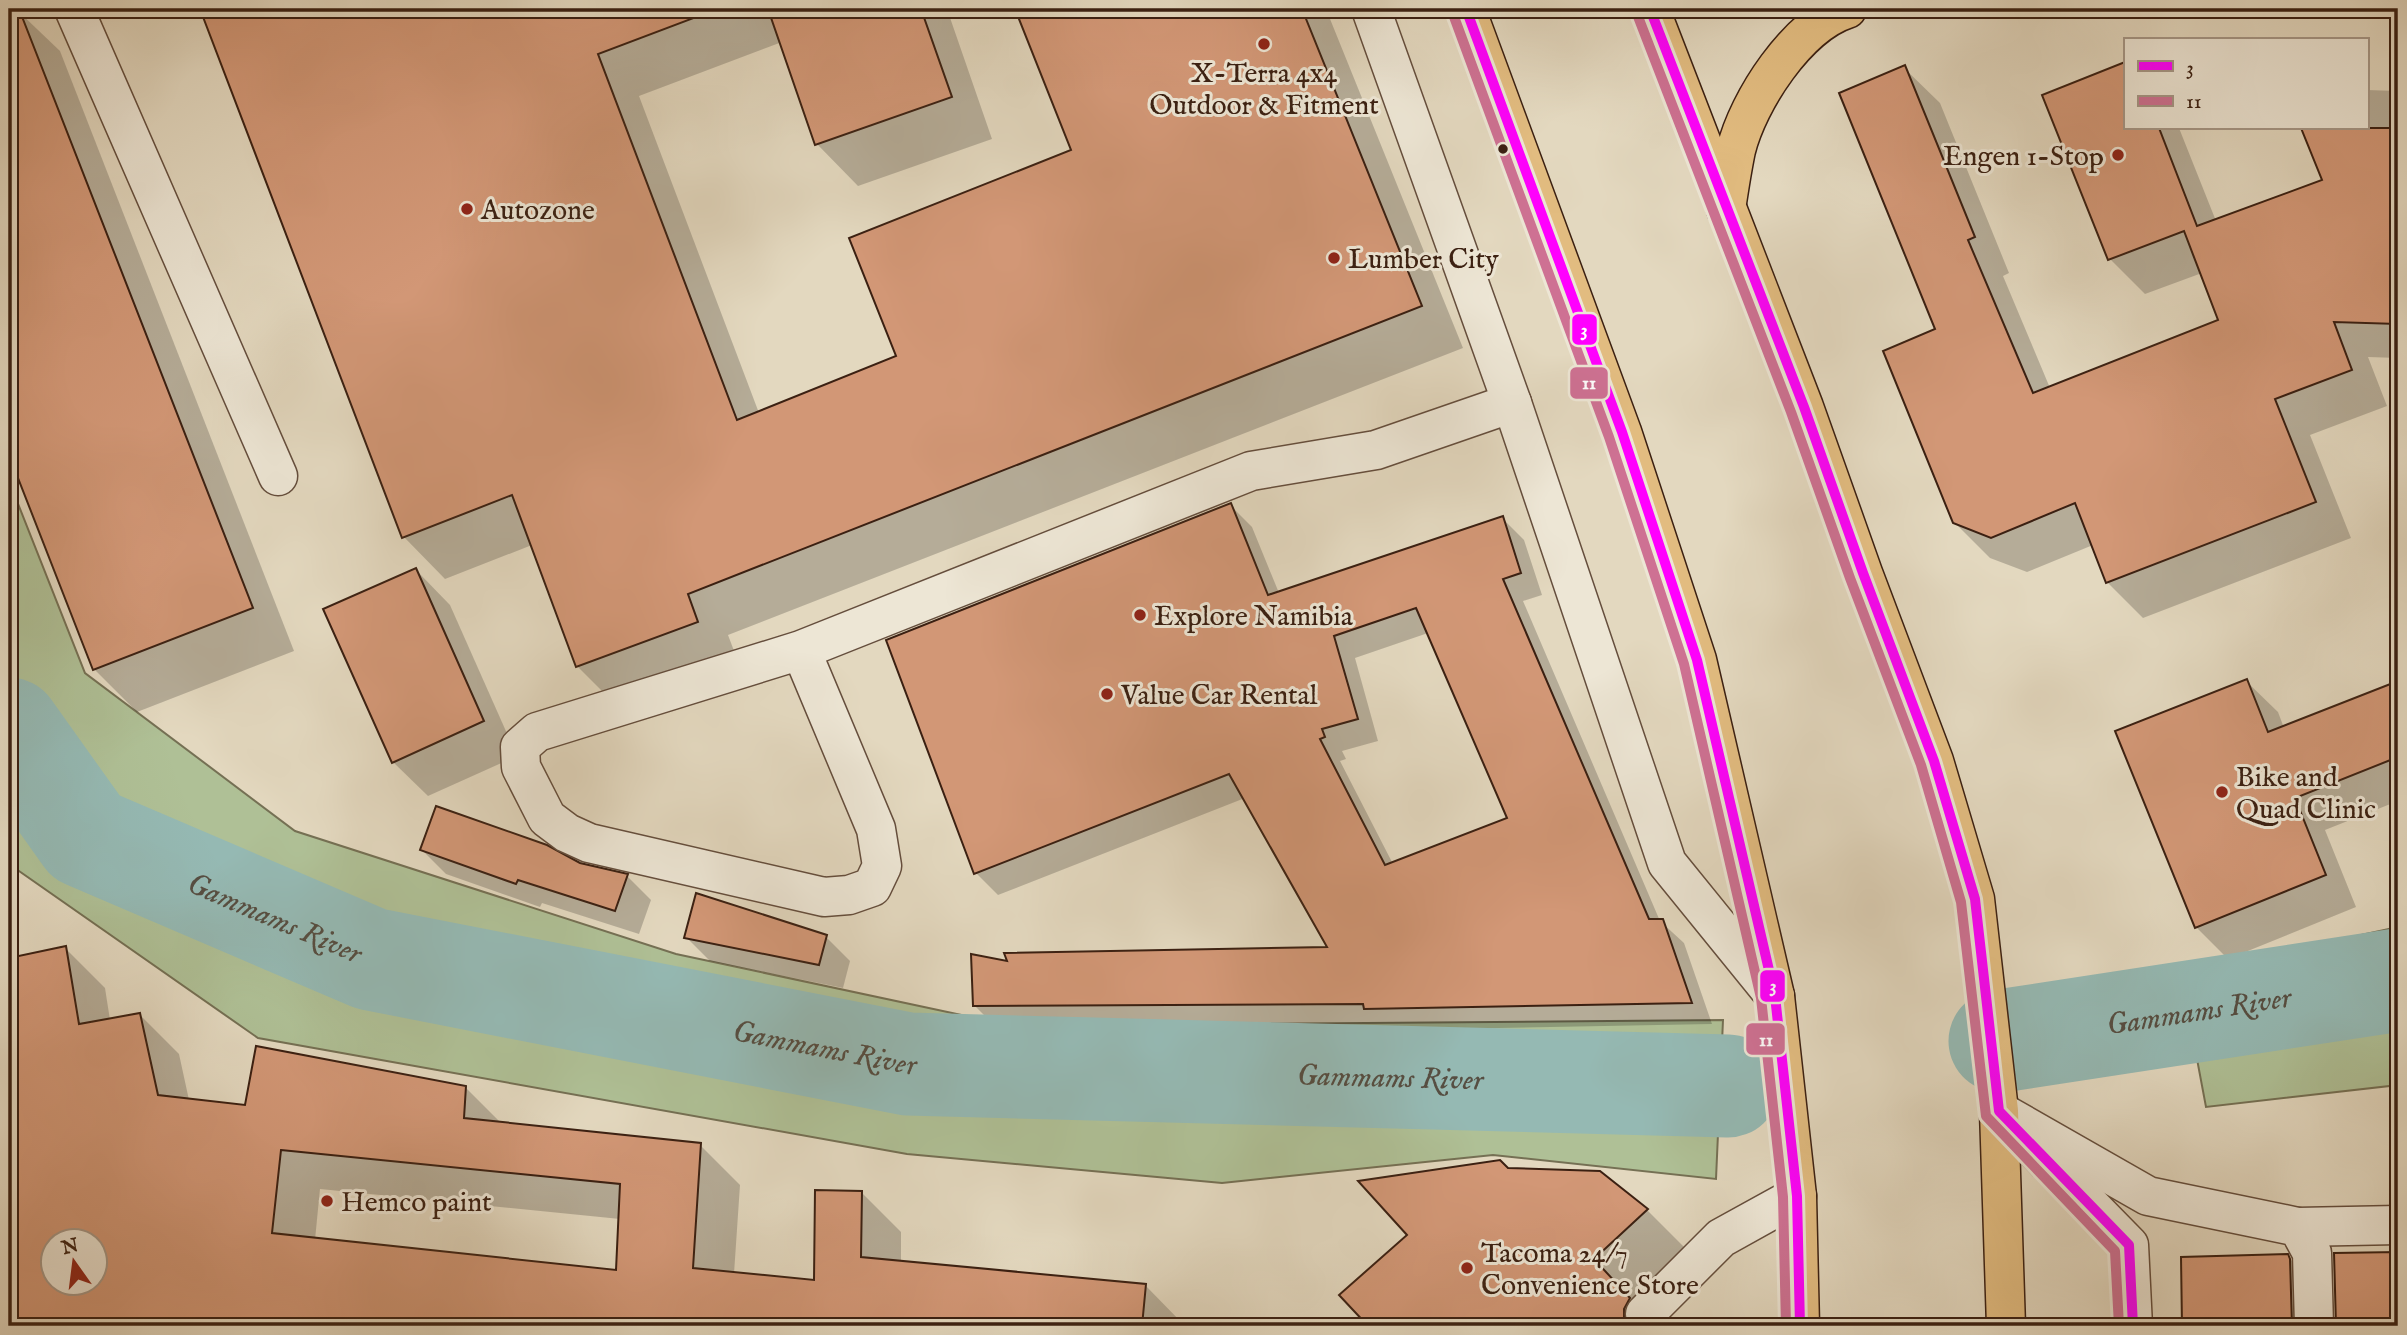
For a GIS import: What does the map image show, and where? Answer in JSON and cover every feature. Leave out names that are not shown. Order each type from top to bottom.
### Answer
[{"type":"main road","points":[[1466,9],[1622,432],[1697,660],[1774,996],[1797,1196],[1800,1326]]},
{"type":"main road","points":[[1650,9],[1804,408],[1934,761],[1975,899],[1999,1111],[2006,1326]]},
{"type":"main road","points":[[1726,209],[1737,147],[1759,95],[1793,46],[1835,13],[1847,9]]},
{"type":"lane","points":[[74,9],[278,476]]},
{"type":"lane","points":[[1371,9],[1512,403],[1667,863],[1774,996]]},
{"type":"lane","points":[[801,650],[876,829],[882,866],[872,887],[849,895],[824,897],[589,843],[567,833],[547,818],[521,768],[520,747],[537,732],[801,650],[1251,471],[1377,450],[1512,403]]},
{"type":"lane","points":[[1999,1111],[2148,1196],[2298,1227],[2398,1225]]},
{"type":"lane","points":[[1999,1111],[2129,1245],[2133,1326]]},
{"type":"lane","points":[[1646,1314],[1721,1238],[1797,1196]]},
{"type":"lane","points":[[2298,1227],[2312,1253],[2314,1326]]},
{"type":"green space","points":[[9,481],[85,673],[295,831],[676,954],[1013,1026],[1723,1020],[1716,1179],[1493,1155],[1222,1183],[907,1154],[258,1038],[9,864]]},
{"type":"green space","points":[[2398,927],[2398,1085],[2206,1107],[2181,974]]},
{"type":"building","points":[[9,9],[19,9],[253,608],[93,670],[9,455]]},
{"type":"building","points":[[200,9],[706,9],[707,13],[598,54],[737,420],[896,356],[849,238],[1071,150],[1015,9],[1302,9],[1422,306],[688,594],[698,622],[576,667],[512,495],[402,538]]},
{"type":"building","points":[[768,9],[921,9],[952,97],[815,145]]},
{"type":"building","points":[[2124,62],[2124,130],[2160,130],[2197,226],[2322,180],[2302,130],[2398,128],[2398,324],[2334,322],[2352,370],[2275,399],[2316,502],[2106,583],[2075,503],[1991,538],[1953,523],[1883,351],[1935,329],[1839,93],[1905,65],[1975,237],[1968,240],[2033,393],[2218,320],[2184,231],[2108,260],[2042,95]]},
{"type":"building","points":[[1231,503],[1268,595],[1503,516],[1521,573],[1503,579],[1649,919],[1663,919],[1692,1003],[1364,1009],[1363,1004],[973,1006],[971,954],[1007,961],[1004,953],[1327,947],[1229,774],[974,874],[886,640]],"holes":[[[1416,608],[1507,818],[1385,865],[1320,739],[1325,737],[1322,729],[1358,719],[1334,636]]]},
{"type":"building","points":[[416,568],[484,721],[392,763],[323,609]]},
{"type":"building","points":[[2247,679],[2268,732],[2398,681],[2398,757],[2295,798],[2326,875],[2195,928],[2115,731]]},
{"type":"building","points":[[436,806],[547,845],[580,863],[628,874],[615,911],[518,880],[516,884],[420,850]]},
{"type":"building","points":[[696,893],[827,935],[819,965],[684,938]]},
{"type":"building","points":[[66,946],[79,1024],[140,1013],[158,1095],[245,1105],[256,1046],[466,1086],[464,1118],[701,1143],[693,1268],[814,1280],[815,1190],[862,1191],[861,1257],[1146,1284],[1142,1326],[9,1326],[9,958]],"holes":[[[281,1150],[620,1184],[616,1270],[272,1233]]]},
{"type":"building","points":[[1500,1160],[1508,1168],[1600,1171],[1648,1209],[1594,1259],[1630,1298],[1624,1309],[1624,1319],[1628,1326],[1368,1326],[1339,1295],[1407,1235],[1358,1181]]},
{"type":"building","points":[[2398,1252],[2398,1326],[2336,1326],[2334,1253]]},
{"type":"building","points":[[2288,1254],[2292,1326],[2182,1326],[2181,1257]]},
{"type":"waterway","name":"Gammams River","points":[[9,729],[86,837],[371,959],[908,1064],[1728,1086]]},
{"type":"waterway","name":"Gammams River","points":[[2000,1041],[2398,980]]},
{"type":"transit line","name":"3","points":[[1466,9],[1622,432],[1697,660],[1775,996],[1797,1196],[1800,1326]]},
{"type":"transit line","name":"3","points":[[1650,9],[1804,407],[1934,761],[1975,899],[1999,1111],[2129,1245],[2133,1326]]},
{"type":"transit line","name":"11","points":[[1453,14],[1609,437],[1684,664],[1761,998],[1783,1197],[1786,1326]]},
{"type":"transit line","name":"11","points":[[1637,14],[1791,412],[1921,765],[1961,902],[1986,1116],[2115,1251],[2119,1326]]},
{"type":"place","name":"X-Terra 4x4 Outdoor & Fitment","points":[[1264,44]]},
{"type":"place","name":"Engen 1-Stop","points":[[2118,155]]},
{"type":"place","name":"Autozone","points":[[467,209]]},
{"type":"place","name":"Lumber City","points":[[1334,258]]},
{"type":"place","name":"Explore Namibia","points":[[1140,615]]},
{"type":"place","name":"Value Car Rental","points":[[1107,694]]},
{"type":"place","name":"Bike and Quad Clinic","points":[[2222,792]]},
{"type":"place","name":"Hemco paint","points":[[327,1201]]},
{"type":"place","name":"Tacoma 24/7 Convenience Store","points":[[1467,1268]]}]
